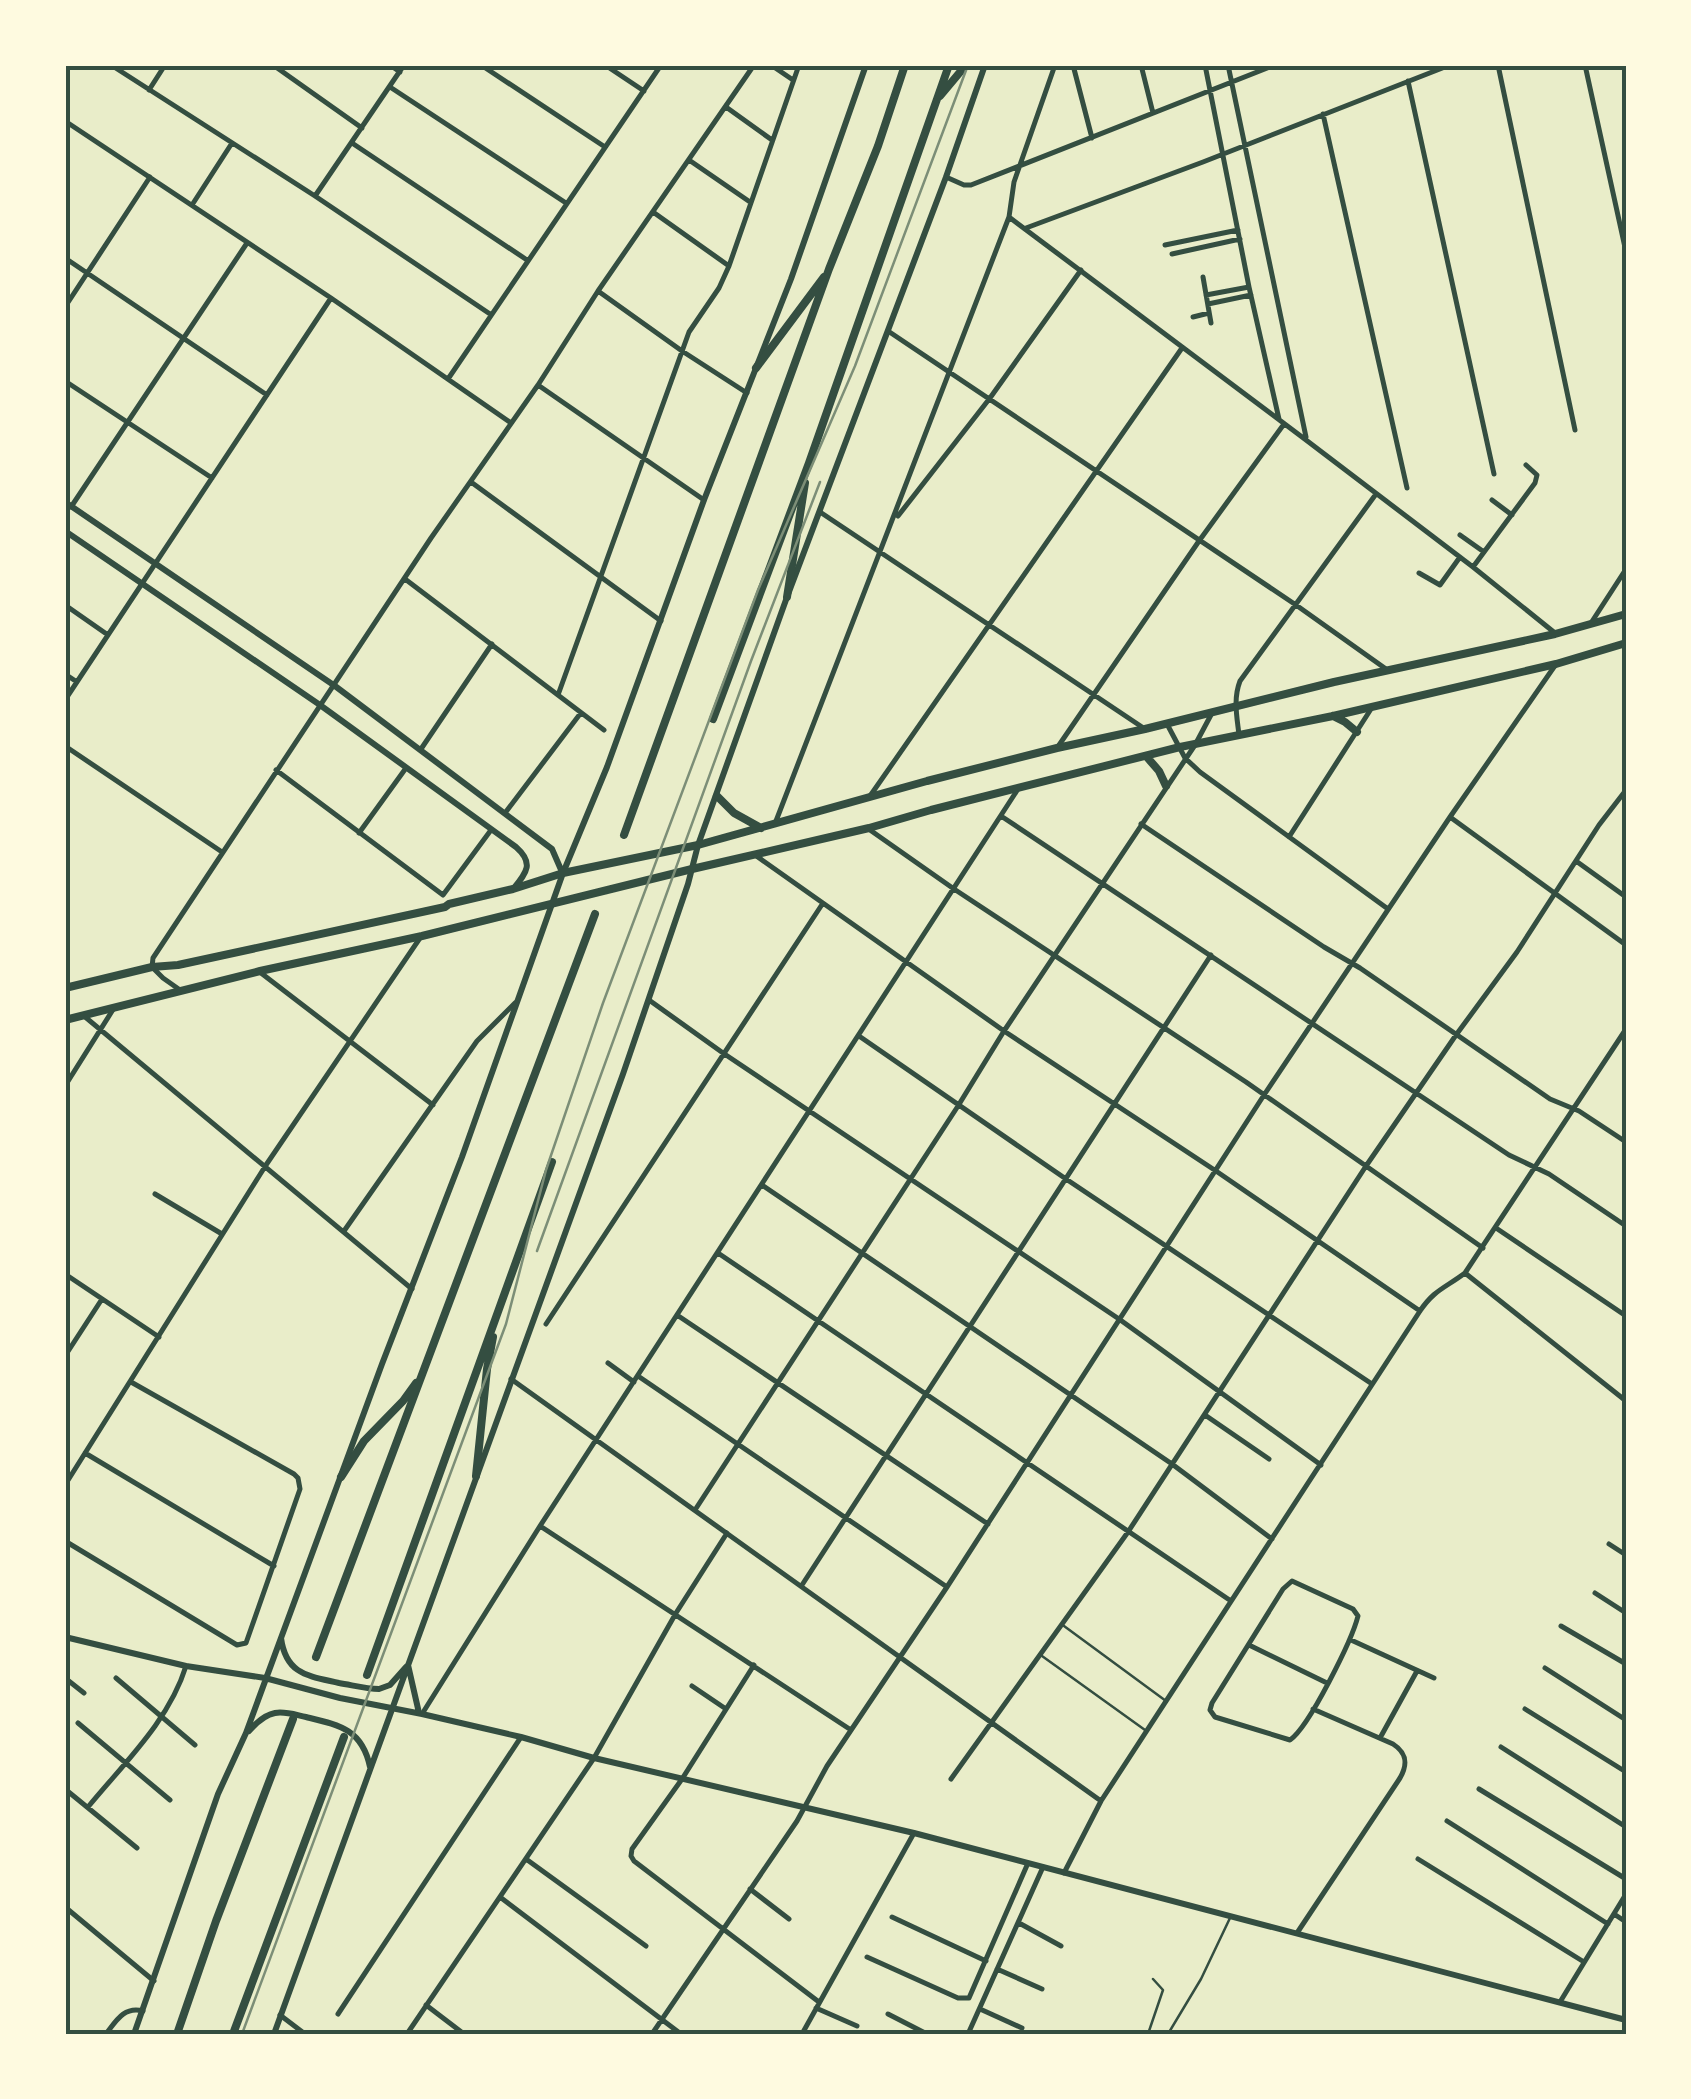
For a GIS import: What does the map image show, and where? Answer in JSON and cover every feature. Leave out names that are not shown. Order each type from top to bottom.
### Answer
[{"type":"highway","points":[[624,835],[906,65]]},
{"type":"highway","points":[[713,719],[809,463],[949,65]]},
{"type":"highway","points":[[937,99],[966,65]]},
{"type":"highway","points":[[756,368],[829,270]]},
{"type":"highway","points":[[788,597],[809,463]]},
{"type":"highway","points":[[65,988],[445,907],[563,873],[698,846],[1057,748],[1556,634],[1626,614]]},
{"type":"highway","points":[[65,1020],[869,828],[1180,747],[1556,664],[1626,643]]},
{"type":"highway","points":[[1333,716],[1357,732]]},
{"type":"highway","points":[[1146,756],[1166,786]]},
{"type":"highway","points":[[717,796],[734,813],[761,828]]},
{"type":"highway","points":[[316,1657],[594,914]]},
{"type":"highway","points":[[367,1675],[552,1162]]},
{"type":"highway","points":[[476,1476],[487,1369],[498,1311]]},
{"type":"highway","points":[[341,1477],[364,1442],[410,1392],[428,1362]]},
{"type":"highway","points":[[178,2034],[293,1718]]},
{"type":"highway","points":[[233,2034],[344,1736]]},
{"type":"main road","points":[[134,2034],[218,1794],[246,1734],[563,873],[607,767],[704,500],[791,280],[866,65]]},
{"type":"main road","points":[[274,2034],[649,1000],[698,846],[985,65]]},
{"type":"main road","points":[[68,505],[335,686],[552,849],[563,873]]},
{"type":"main road","points":[[65,531],[320,705],[525,856],[526,873],[513,889]]},
{"type":"main road","points":[[65,1637],[520,1736],[594,1758],[1028,1863],[1626,2020]]},
{"type":"main road","points":[[281,1637],[287,1659],[306,1676],[379,1690],[408,1664]]},
{"type":"main road","points":[[408,1664],[421,1713]]},
{"type":"main road","points":[[246,1734],[262,1718],[280,1712],[334,1724],[359,1739],[370,1768]]},
{"type":"street","points":[[111,65],[490,314]]},
{"type":"street","points":[[149,90],[165,65]]},
{"type":"street","points":[[273,65],[362,128]]},
{"type":"street","points":[[390,65],[400,72]]},
{"type":"street","points":[[315,196],[404,65]]},
{"type":"street","points":[[481,65],[605,147]]},
{"type":"street","points":[[604,65],[644,90]]},
{"type":"street","points":[[448,379],[661,65]]},
{"type":"street","points":[[182,991],[152,967],[153,958],[598,291],[754,65]]},
{"type":"street","points":[[771,65],[794,80]]},
{"type":"street","points":[[558,696],[689,332],[729,266],[799,65]]},
{"type":"street","points":[[776,824],[1008,217],[1014,182],[1055,65]]},
{"type":"street","points":[[1074,65],[1092,138]]},
{"type":"street","points":[[1141,65],[1154,113]]},
{"type":"street","points":[[1057,748],[1282,422],[1250,291],[1204,65]]},
{"type":"street","points":[[1228,65],[1306,440]]},
{"type":"street","points":[[946,176],[971,185],[1275,65]]},
{"type":"street","points":[[1026,228],[1450,65]]},
{"type":"street","points":[[1498,65],[1575,430]]},
{"type":"street","points":[[1585,65],[1626,252]]},
{"type":"street","points":[[1408,81],[1494,474]]},
{"type":"street","points":[[390,87],[566,204]]},
{"type":"street","points":[[725,106],[772,140]]},
{"type":"street","points":[[1323,114],[1406,488]]},
{"type":"street","points":[[65,121],[512,423]]},
{"type":"street","points":[[192,205],[232,143]]},
{"type":"street","points":[[352,143],[528,260]]},
{"type":"street","points":[[689,160],[750,202]]},
{"type":"street","points":[[65,307],[150,177]]},
{"type":"street","points":[[653,212],[729,266]]},
{"type":"street","points":[[1008,217],[1460,557],[1556,634]]},
{"type":"street","points":[[1165,245],[1238,230]]},
{"type":"street","points":[[1172,254],[1240,238]]},
{"type":"street","points":[[68,505],[129,423],[248,242]]},
{"type":"street","points":[[65,258],[266,395]]},
{"type":"street","points":[[893,522],[990,398],[1081,270]]},
{"type":"street","points":[[1203,277],[1210,323]]},
{"type":"street","points":[[1196,289],[1205,287]]},
{"type":"street","points":[[598,291],[746,393]]},
{"type":"street","points":[[1206,295],[1250,291]]},
{"type":"street","points":[[1208,304],[1250,291]]},
{"type":"street","points":[[65,700],[331,298]]},
{"type":"street","points":[[1193,317],[1209,313]]},
{"type":"street","points":[[888,331],[1389,671]]},
{"type":"street","points":[[868,798],[1182,348]]},
{"type":"street","points":[[65,381],[212,478]]},
{"type":"street","points":[[538,385],[704,500]]},
{"type":"street","points":[[1473,567],[1537,478],[1526,465]]},
{"type":"street","points":[[471,482],[661,621]]},
{"type":"street","points":[[1239,735],[1235,708],[1240,681],[1376,494]]},
{"type":"street","points":[[1492,500],[1512,515]]},
{"type":"street","points":[[820,512],[1145,729]]},
{"type":"street","points":[[1460,535],[1484,552]]},
{"type":"street","points":[[1420,573],[1440,586],[1460,557]]},
{"type":"street","points":[[1589,625],[1626,569]]},
{"type":"street","points":[[405,580],[604,730]]},
{"type":"street","points":[[65,606],[108,635]]},
{"type":"street","points":[[421,750],[492,644]]},
{"type":"street","points":[[652,2034],[805,1808],[827,1766],[948,1587],[1312,1023],[1556,664]]},
{"type":"street","points":[[65,674],[77,682]]},
{"type":"street","points":[[1288,836],[1373,706]]},
{"type":"street","points":[[695,1510],[1212,712]]},
{"type":"street","points":[[505,814],[580,714]]},
{"type":"street","points":[[1167,724],[1185,758],[1200,772],[1388,909]]},
{"type":"street","points":[[65,746],[222,852]]},
{"type":"street","points":[[359,833],[406,768]]},
{"type":"street","points":[[276,770],[443,895],[491,830]]},
{"type":"street","points":[[421,1713],[1020,787]]},
{"type":"street","points":[[951,1779],[1128,1532],[1366,1166],[1626,790]]},
{"type":"street","points":[[1001,816],[1515,1158],[1559,1181],[1626,1226]]},
{"type":"street","points":[[1450,817],[1626,945]]},
{"type":"street","points":[[1140,824],[1550,1099],[1626,1142]]},
{"type":"street","points":[[869,828],[1483,1248]]},
{"type":"street","points":[[755,855],[1004,1031],[1420,1310]]},
{"type":"street","points":[[1576,861],[1626,898]]},
{"type":"street","points":[[546,1324],[823,903]]},
{"type":"street","points":[[65,1485],[266,1165],[422,936]]},
{"type":"street","points":[[802,1585],[1211,955]]},
{"type":"street","points":[[260,971],[433,1105]]},
{"type":"street","points":[[649,1000],[1119,1319],[1321,1464]]},
{"type":"street","points":[[344,1231],[477,1041],[518,1001]]},
{"type":"street","points":[[65,1086],[114,1008]]},
{"type":"street","points":[[84,1016],[412,1289]]},
{"type":"street","points":[[1064,1873],[1101,1801],[1420,1310],[1431,1294],[1444,1290],[1465,1274],[1626,1029]]},
{"type":"street","points":[[858,1036],[1372,1384]]},
{"type":"street","points":[[1618,1042],[1626,1047]]},
{"type":"street","points":[[762,1185],[1172,1464],[1272,1539]]},
{"type":"street","points":[[156,1194],[222,1234]]},
{"type":"street","points":[[1496,1228],[1626,1316]]},
{"type":"street","points":[[718,1253],[1232,1601]]},
{"type":"street","points":[[65,1274],[158,1337]]},
{"type":"street","points":[[1465,1274],[1626,1401]]},
{"type":"street","points":[[65,1356],[102,1299]]},
{"type":"street","points":[[677,1315],[988,1524]]},
{"type":"street","points":[[608,1363],[948,1587]]},
{"type":"street","points":[[512,1379],[1101,1801]]},
{"type":"street","points":[[65,1541],[237,1645],[248,1640],[300,1489],[298,1478],[130,1382]]},
{"type":"street","points":[[1205,1414],[1269,1460]]},
{"type":"street","points":[[85,1453],[274,1566]]},
{"type":"street","points":[[540,1526],[852,1730]]},
{"type":"street","points":[[408,2034],[594,1758],[727,1533]]},
{"type":"street","points":[[1609,1544],[1626,1555]]},
{"type":"street","points":[[1290,1581],[1357,1612],[1350,1639],[1313,1709],[1290,1740],[1212,1715],[1212,1703],[1290,1581]]},
{"type":"street","points":[[1596,1594],[1626,1613]]},
{"type":"street","points":[[1562,1626],[1626,1664]]},
{"type":"street","points":[[1350,1639],[1434,1678]]},
{"type":"street","points":[[1249,1645],[1327,1684]]},
{"type":"street","points":[[754,1664],[682,1779],[632,1849],[632,1859],[818,2005],[857,2026]]},
{"type":"street","points":[[88,1807],[162,1717],[186,1666]]},
{"type":"street","points":[[1545,1668],[1626,1720]]},
{"type":"street","points":[[1380,1738],[1418,1670]]},
{"type":"street","points":[[65,1678],[84,1693]]},
{"type":"street","points":[[116,1678],[196,1745]]},
{"type":"street","points":[[692,1686],[726,1709]]},
{"type":"street","points":[[1296,1935],[1405,1769],[1406,1760],[1399,1748],[1313,1709]]},
{"type":"street","points":[[1525,1709],[1626,1772]]},
{"type":"street","points":[[78,1723],[170,1800]]},
{"type":"street","points":[[338,2014],[520,1736]]},
{"type":"street","points":[[1501,1747],[1626,1827]]},
{"type":"street","points":[[65,1789],[137,1848]]},
{"type":"street","points":[[1479,1789],[1626,1879]]},
{"type":"street","points":[[1448,1821],[1608,1924]]},
{"type":"street","points":[[802,2034],[914,1834]]},
{"type":"street","points":[[526,1859],[646,1946]]},
{"type":"street","points":[[1418,1859],[1584,1962]]},
{"type":"street","points":[[867,1957],[964,1999],[971,1994],[1028,1863]]},
{"type":"street","points":[[968,2034],[1043,1867]]},
{"type":"street","points":[[750,1888],[789,1918]]},
{"type":"street","points":[[1559,2003],[1626,1894]]},
{"type":"street","points":[[500,1897],[681,2034]]},
{"type":"street","points":[[65,1907],[154,1981]]},
{"type":"street","points":[[1614,1914],[1626,1922]]},
{"type":"street","points":[[892,1916],[986,1961]]},
{"type":"street","points":[[1018,1924],[1061,1946]]},
{"type":"street","points":[[997,1969],[1042,1989]]},
{"type":"street","points":[[426,2005],[464,2034]]},
{"type":"street","points":[[980,2008],[1022,2028]]},
{"type":"street","points":[[106,2034],[126,2012],[143,2010]]},
{"type":"street","points":[[888,2014],[927,2034]]},
{"type":"street","points":[[280,2016],[305,2034]]},
{"type":"lane","points":[[1062,1625],[1166,1701]]},
{"type":"lane","points":[[1041,1655],[1146,1731]]},
{"type":"lane","points":[[1168,2034],[1230,1918]]},
{"type":"lane","points":[[1148,2034],[1163,1990],[1153,1979]]},
{"type":"railway","points":[[242,2034],[506,1324],[546,1170],[603,1003],[758,590],[855,366],[968,65]]},
{"type":"railway","points":[[537,1251],[820,482]]}]
